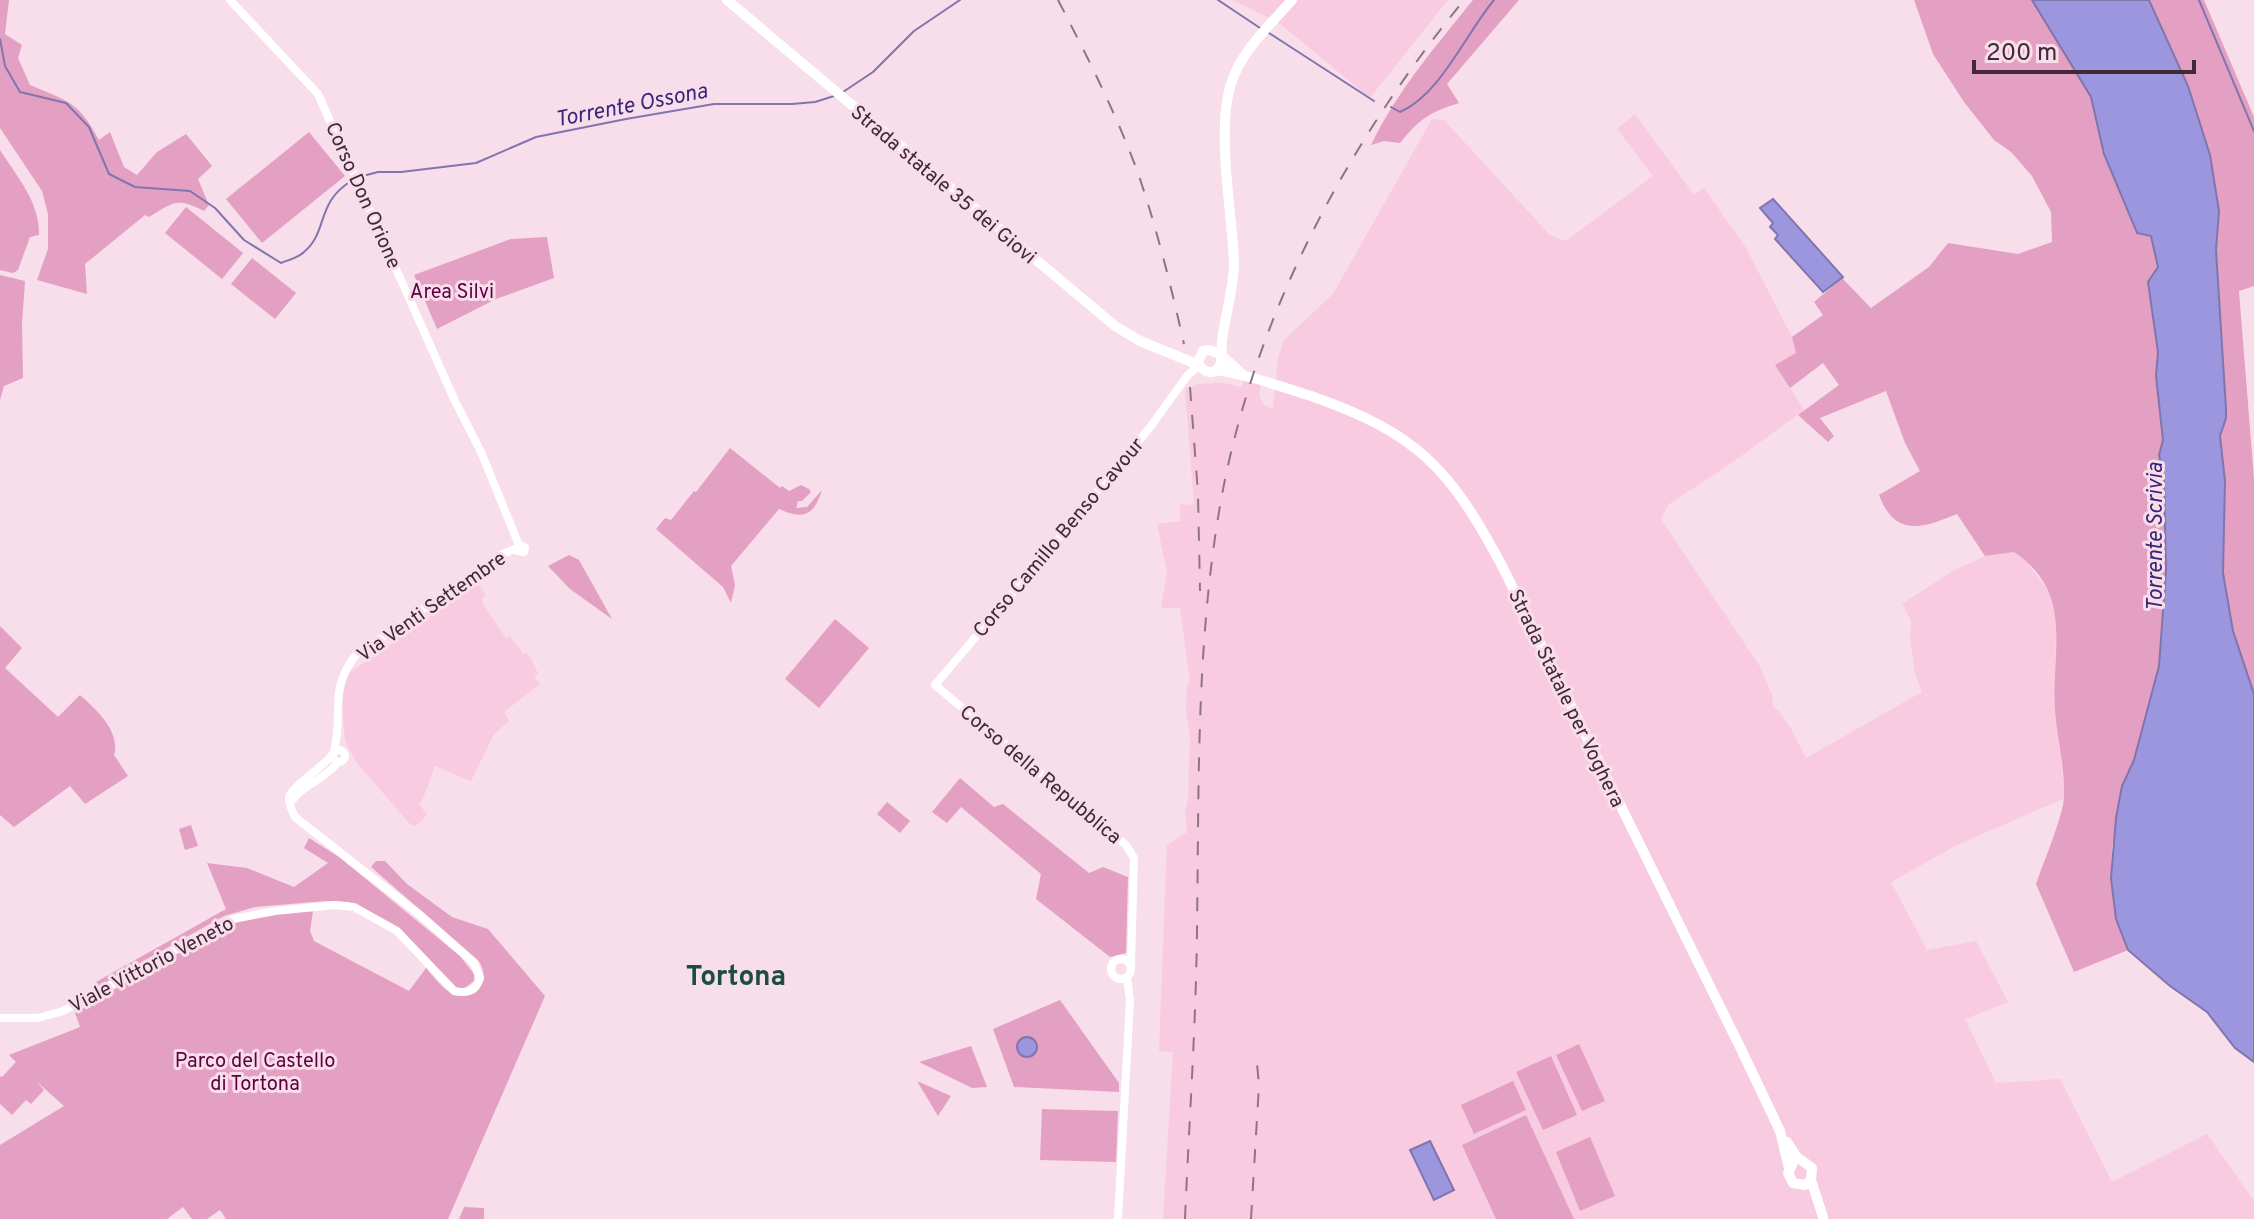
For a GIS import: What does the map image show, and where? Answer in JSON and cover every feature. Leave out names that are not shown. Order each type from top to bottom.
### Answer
[{"type":"main road","name":"Strada statale 35 dei Giovi","points":[[727,0],[1115,326],[1140,341],[1205,368]]},
{"type":"main road","points":[[1224,326],[1199,356],[1205,368],[1220,364],[1224,326],[1232,295],[1234,263],[1225,133],[1227,100],[1236,72],[1258,39],[1292,0]]},
{"type":"main road","name":"Strada statale 35 dei Giovi","points":[[1171,353],[1205,350]]},
{"type":"main road","points":[[1205,350],[1217,351],[1220,356]]},
{"type":"main road","name":"Strada Statale per Voghera","points":[[1220,356],[1244,374]]},
{"type":"main road","name":"Strada Statale per Voghera","points":[[1205,368],[1266,381],[1382,425],[1419,450],[1464,499],[1523,608],[1780,1131],[1812,1168],[1811,1180],[1823,1218]]},
{"type":"main road","name":"Strada Statale per Voghera","points":[[1780,1131],[1789,1177],[1823,1218]]},
{"type":"main road","points":[[1789,1168],[1793,1162],[1802,1160]]},
{"type":"main road","points":[[1797,1185],[1805,1185],[1811,1180]]},
{"type":"street","name":"Corso Don Orione","points":[[230,0],[318,94],[481,452],[518,547]]},
{"type":"street","name":"Corso Camillo Benso Cavour","points":[[935,685],[1180,387],[1205,368]]},
{"type":"street","name":"Via Venti Settembre","points":[[337,755],[338,691],[355,656],[503,554],[518,547]]},
{"type":"street","name":"Corso della Repubblica","points":[[935,685],[1126,845],[1134,858],[1131,966]]},
{"type":"street","name":"Viale Vittorio Veneto","points":[[0,1018],[38,1018],[63,1011],[161,955],[233,919],[335,905],[354,907],[397,931],[454,991],[462,993],[472,990],[480,978],[474,963],[408,905],[299,822],[290,804],[291,792],[337,755]]},
{"type":"street","points":[[1118,1219],[1130,1000],[1127,977],[1131,966],[1121,959],[1115,960],[1111,965],[1114,978],[1127,977]]},
{"type":"shaded area","points":[[1232,0],[1448,0],[1370,98],[1278,22]]},
{"type":"shaded area","points":[[2032,0],[2149,0],[2188,86],[2210,155],[2219,211],[2216,250],[2226,409],[2220,436],[2225,481],[2223,573],[2233,631],[2254,694],[2254,1062],[2235,1048],[2207,1012],[2128,950],[2116,919],[2111,878],[2116,818],[2122,786],[2134,760],[2159,666],[2166,570],[2164,481],[2159,455],[2163,440],[2156,376],[2158,352],[2148,282],[2158,267],[2151,236],[2137,233],[2104,154],[2091,97]]},
{"type":"shaded area","points":[[1635,114],[1694,195],[1704,188],[1746,248],[1792,337],[1796,353],[1776,365],[1804,410],[1668,505],[1661,519],[1759,665],[1772,695],[1773,707],[1790,727],[1806,758],[1922,692],[1915,674],[1911,620],[1902,604],[1951,572],[1985,556],[2014,552],[2025,560],[2049,591],[2056,613],[2055,706],[2065,798],[1957,845],[1891,882],[1927,950],[1976,941],[2008,1002],[1965,1019],[1996,1083],[2060,1079],[2112,1182],[2207,1134],[2254,1201],[2254,1219],[1163,1219],[1173,1052],[1159,1051],[1167,845],[1187,832],[1185,812],[1190,736],[1186,711],[1187,684],[1190,682],[1180,608],[1161,608],[1167,572],[1157,524],[1180,521],[1180,504],[1194,505],[1185,389],[1197,384],[1223,383],[1241,387],[1245,380],[1261,384],[1259,396],[1264,405],[1273,409],[1278,358],[1284,340],[1333,294],[1432,119],[1444,120],[1550,235],[1566,241],[1653,176],[1617,129]]},
{"type":"shaded area","points":[[1773,199],[1843,277],[1823,292],[1775,239],[1778,235],[1770,227],[1773,223],[1760,208]]},
{"type":"shaded area","points":[[478,584],[486,595],[481,599],[485,607],[506,638],[510,636],[523,654],[526,653],[531,659],[538,673],[534,677],[540,684],[504,712],[509,721],[494,734],[471,781],[435,766],[419,804],[427,815],[416,826],[410,824],[356,762],[345,741],[344,688],[349,673]]},
{"type":"shaded area","points":[[1027,1037],[1034,1040],[1037,1047],[1034,1054],[1027,1057],[1020,1054],[1017,1047],[1020,1040]]},
{"type":"shaded area","points":[[1430,1141],[1454,1190],[1434,1200],[1410,1150]]},
{"type":"green space","points":[[0,0],[9,0],[5,34],[22,45],[18,58],[30,85],[71,104],[85,118],[99,140],[110,132],[124,167],[137,175],[157,152],[186,134],[212,166],[198,179],[209,205],[204,211],[175,203],[149,217],[145,215],[85,264],[87,294],[37,280],[48,249],[48,214],[42,191],[0,128]]},
{"type":"green space","points":[[1473,0],[1519,0],[1447,84],[1459,103],[1426,117],[1400,143],[1384,141],[1371,145],[1405,88]]},
{"type":"green space","points":[[1914,0],[2032,0],[2091,97],[2104,155],[2136,233],[2151,235],[2158,267],[2148,282],[2158,352],[2156,376],[2163,440],[2159,455],[2164,481],[2166,570],[2159,666],[2134,760],[2122,786],[2112,847],[2111,878],[2116,919],[2128,950],[2074,972],[2036,884],[2057,826],[2064,796],[2055,710],[2056,624],[2046,585],[2033,568],[2014,552],[1985,556],[1957,514],[1933,523],[1911,526],[1893,518],[1879,495],[1920,471],[1905,443],[1886,391],[1820,418],[1834,436],[1828,442],[1798,415],[1839,385],[1823,363],[1790,388],[1775,365],[1796,353],[1792,337],[1823,315],[1814,302],[1842,278],[1871,308],[1929,267],[1948,243],[2018,254],[2052,242],[2051,212],[2032,176],[2011,152],[1994,140],[1964,102],[1933,54]]},
{"type":"green space","points":[[2149,0],[2204,0],[2254,117],[2254,286],[2239,291],[2254,479],[2254,694],[2233,631],[2223,573],[2225,481],[2220,436],[2226,409],[2216,250],[2219,211],[2210,155],[2188,86]]},
{"type":"green space","points":[[309,132],[345,176],[262,243],[226,199]]},
{"type":"green space","points":[[0,150],[32,201],[38,223],[39,235],[30,237],[18,270],[13,273],[0,270]]},
{"type":"green space","points":[[186,207],[243,253],[222,279],[165,233]]},
{"type":"green space","name":"Area Silvi","points":[[547,237],[554,278],[496,299],[437,329],[414,275],[511,239]]},
{"type":"green space","points":[[252,258],[296,293],[275,319],[231,284]]},
{"type":"green space","points":[[0,275],[25,281],[23,378],[4,386],[0,400]]},
{"type":"green space","points":[[730,448],[780,488],[782,486],[789,491],[801,485],[809,489],[811,492],[798,501],[796,508],[807,507],[822,490],[815,505],[806,513],[801,515],[779,509],[731,566],[735,585],[731,603],[723,587],[656,529],[665,518],[671,520]]},
{"type":"green space","points":[[569,555],[579,560],[612,619],[570,589],[548,566]]},
{"type":"green space","points":[[835,619],[869,648],[819,708],[785,679]]},
{"type":"green space","points":[[0,626],[22,648],[5,668],[58,717],[80,695],[111,730],[114,755],[128,776],[85,804],[70,786],[14,827],[0,815]]},
{"type":"green space","points":[[960,778],[994,807],[1003,804],[1089,873],[1103,867],[1128,877],[1126,953],[1110,957],[1036,899],[1041,874],[961,807],[947,823],[932,812]]},
{"type":"green space","points":[[887,802],[910,821],[900,833],[877,814]]},
{"type":"green space","points":[[191,825],[198,846],[185,850],[179,829]]},
{"type":"green space","points":[[309,838],[339,857],[460,956],[474,974],[474,981],[463,989],[457,988],[401,930],[349,902],[325,901],[255,907],[224,916],[99,986],[96,982],[226,909],[207,863],[247,868],[294,887],[328,863],[304,848]]},
{"type":"green space","name":"Parco del Castello di Tortona","points":[[376,861],[385,861],[407,884],[452,917],[488,929],[545,996],[448,1219],[226,1219],[220,1210],[207,1219],[192,1219],[183,1207],[167,1219],[0,1219],[0,1145],[64,1106],[36,1081],[44,1090],[31,1104],[26,1100],[12,1115],[0,1104],[0,1076],[16,1062],[9,1055],[80,1027],[75,1013],[172,955],[239,921],[265,914],[313,911],[310,931],[314,941],[409,991],[426,968],[453,994],[475,993],[484,977],[478,960],[371,867]]},
{"type":"green space","points":[[1060,1000],[1119,1083],[1119,1092],[1014,1087],[993,1029]]},
{"type":"green space","points":[[1579,1044],[1605,1101],[1582,1111],[1556,1055]]},
{"type":"green space","points":[[971,1046],[987,1087],[972,1088],[919,1062]]},
{"type":"green space","points":[[1551,1056],[1577,1115],[1543,1130],[1516,1072]]},
{"type":"green space","points":[[917,1081],[951,1096],[938,1116]]},
{"type":"green space","points":[[1513,1081],[1526,1110],[1474,1134],[1461,1105]]},
{"type":"green space","points":[[1042,1109],[1118,1111],[1116,1162],[1040,1160]]},
{"type":"green space","points":[[1526,1115],[1574,1219],[1496,1219],[1462,1145]]},
{"type":"green space","points":[[1590,1137],[1615,1196],[1580,1211],[1556,1152]]},
{"type":"green space","points":[[464,1207],[484,1208],[484,1219],[459,1219]]},
{"type":"waterway","name":"Torrente Ossona","points":[[843,92],[873,72],[914,31],[960,0]]},
{"type":"waterway","name":"Torrente Ossona","points":[[1218,0],[1260,28]]},
{"type":"waterway","name":"Torrente Ossona","points":[[1391,107],[1400,112],[1428,92],[1494,0]]},
{"type":"waterway","points":[[2199,0],[2254,131]]},
{"type":"waterway","name":"Torrente Ossona","points":[[1269,33],[1374,101]]},
{"type":"waterway","name":"Torrente Ossona","points":[[0,39],[5,66],[20,92],[66,103],[89,127],[109,174],[135,187],[190,191],[215,208],[244,240],[281,263],[299,256],[312,244],[327,207],[341,189],[353,180]]},
{"type":"waterway","name":"Torrente Ossona","points":[[359,177],[378,172],[476,163],[536,137],[626,119],[714,104],[792,104],[834,96]]},
{"type":"railway","points":[[1058,0],[1111,107],[1138,173],[1184,344]]},
{"type":"railway","points":[[1185,1219],[1195,1002],[1202,672],[1211,569],[1232,447],[1252,378],[1277,310],[1307,243],[1379,117],[1464,0]]},
{"type":"railway","points":[[1190,387],[1198,493],[1200,591]]},
{"type":"railway","points":[[1251,1219],[1259,1085],[1256,1053]]},
{"type":"district","name":"Tortona","points":[[736,975]]},
{"type":"water label","name":"Torrente Scrivia","points":[[2154,537]]}]
